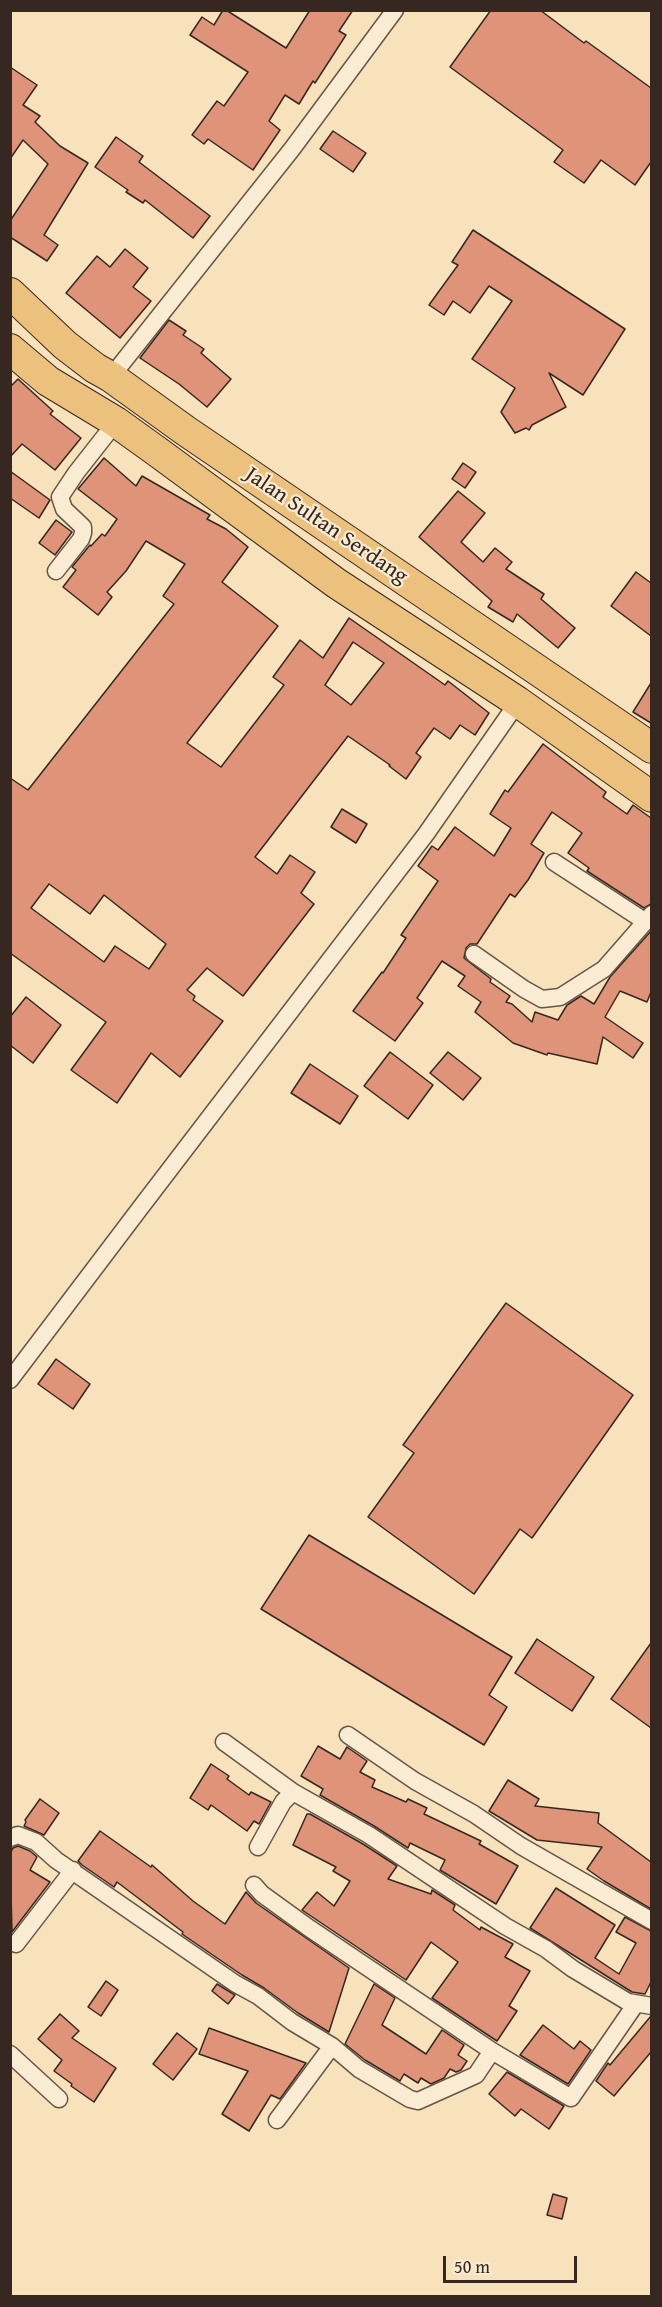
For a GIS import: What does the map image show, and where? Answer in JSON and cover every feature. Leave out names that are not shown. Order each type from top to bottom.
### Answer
[{"type":"highway","name":"Jalan Sultan Serdang","points":[[10,293],[65,345],[94,368],[111,377],[186,431],[651,748]]},
{"type":"highway","name":"Jalan Sultan Serdang","points":[[10,349],[48,381],[116,422],[336,583],[518,702],[651,797]]},
{"type":"street","points":[[111,377],[292,149],[395,10]]},
{"type":"street","points":[[56,571],[81,539],[83,533],[83,527],[64,509],[60,497],[116,422]]},
{"type":"street","points":[[10,1380],[426,834],[518,702]]},
{"type":"street","points":[[474,954],[524,989],[548,1000],[560,997],[604,969],[649,918],[554,862]]},
{"type":"street","points":[[348,1736],[415,1781],[651,1921]]},
{"type":"street","points":[[224,1742],[293,1792],[369,1835],[505,1926],[546,1949],[573,1969],[646,2001],[571,2098],[492,2051],[309,1928],[262,1894],[254,1885]]},
{"type":"street","points":[[258,1847],[283,1802],[293,1792]]},
{"type":"street","points":[[10,1838],[18,1834],[36,1842],[236,1984],[258,1996],[292,2022],[332,2046],[359,2069],[406,2098],[418,2101],[476,2075],[489,2059],[492,2051]]},
{"type":"street","points":[[16,1944],[73,1870]]},
{"type":"street","points":[[277,2120],[332,2046]]},
{"type":"street","points":[[10,2054],[59,2099]]},
{"type":"building","points":[[223,10],[286,48],[310,10],[353,10],[339,31],[346,35],[299,104],[285,95],[269,121],[280,130],[253,170],[208,139],[204,144],[192,135],[217,101],[224,106],[248,72],[190,35],[202,17],[214,25]]},
{"type":"building","points":[[491,10],[540,10],[651,88],[651,162],[635,185],[601,160],[584,183],[554,162],[563,150],[450,67]]},
{"type":"building","points":[[10,67],[37,85],[23,105],[40,116],[35,122],[60,146],[88,163],[44,235],[58,245],[47,261],[10,237],[10,221],[48,164],[23,140],[10,159]]},
{"type":"building","points":[[333,131],[366,153],[353,172],[320,149]]},
{"type":"building","points":[[116,137],[143,156],[139,162],[210,216],[193,238],[145,200],[143,203],[126,192],[128,190],[95,167]]},
{"type":"building","points":[[473,230],[625,329],[583,395],[549,373],[566,407],[532,425],[529,430],[526,428],[515,433],[501,412],[515,388],[472,359],[512,301],[489,286],[470,313],[453,301],[444,315],[429,305],[458,265],[452,262]]},
{"type":"building","points":[[125,249],[148,268],[133,287],[151,301],[120,338],[66,293],[97,256],[110,267]]},
{"type":"building","points":[[169,320],[186,331],[183,335],[204,349],[201,353],[231,379],[207,407],[179,384],[140,358]]},
{"type":"building","points":[[18,379],[53,411],[50,414],[81,438],[55,470],[22,444],[10,457],[10,387]]},
{"type":"building","points":[[104,458],[136,486],[142,476],[210,515],[207,519],[226,529],[248,547],[222,582],[278,626],[187,743],[221,767],[284,685],[273,677],[300,640],[323,658],[349,618],[445,685],[448,681],[489,713],[475,735],[460,725],[450,739],[434,728],[416,753],[421,757],[406,779],[348,736],[255,857],[277,874],[290,855],[315,872],[301,893],[314,904],[243,996],[207,968],[187,990],[195,996],[193,1000],[223,1021],[180,1077],[151,1053],[117,1103],[71,1070],[106,1022],[10,953],[10,778],[28,790],[174,604],[163,596],[185,564],[146,541],[126,571],[107,592],[112,597],[98,615],[63,587],[76,570],[72,567],[90,545],[102,534],[105,536],[117,519],[78,489]],"holes":[[[353,642],[384,663],[351,705],[325,685]],[[49,884],[90,914],[104,895],[166,944],[149,969],[115,946],[104,962],[31,908]]]},
{"type":"building","points":[[463,463],[476,472],[465,488],[452,479]]},
{"type":"building","points":[[10,471],[50,500],[39,518],[10,498]]},
{"type":"building","points":[[458,491],[485,513],[461,542],[483,562],[495,548],[512,562],[506,569],[544,594],[541,599],[575,628],[558,648],[517,614],[513,622],[488,607],[492,601],[419,537]]},
{"type":"building","points":[[56,520],[72,532],[55,555],[39,543]]},
{"type":"building","points":[[636,572],[651,583],[651,636],[611,606]]},
{"type":"building","points":[[651,683],[651,723],[633,712]]},
{"type":"building","points":[[543,744],[606,792],[603,797],[627,814],[633,805],[651,818],[651,904],[644,908],[587,871],[589,868],[568,853],[582,833],[552,812],[531,844],[544,853],[528,880],[515,897],[510,894],[477,944],[470,944],[466,948],[464,958],[491,979],[490,982],[510,996],[506,1002],[512,1004],[532,1022],[535,1012],[558,1020],[567,1005],[581,996],[594,1004],[610,977],[651,931],[651,992],[647,1002],[620,991],[605,1017],[643,1043],[633,1058],[603,1037],[597,1064],[548,1053],[547,1055],[513,1043],[475,1012],[481,1002],[458,986],[465,976],[442,961],[417,998],[423,1003],[395,1041],[353,1011],[383,973],[406,938],[401,935],[438,881],[418,866],[432,846],[438,850],[455,827],[494,856],[511,828],[490,814],[505,790],[508,792]]},
{"type":"building","points":[[342,809],[367,824],[356,843],[331,827]]},
{"type":"building","points":[[26,997],[61,1025],[33,1063],[10,1045],[10,1017]]},
{"type":"building","points":[[390,1052],[433,1085],[408,1119],[364,1086]]},
{"type":"building","points":[[448,1052],[481,1078],[463,1100],[430,1073]]},
{"type":"building","points":[[310,1064],[358,1096],[340,1124],[291,1093]]},
{"type":"building","points":[[506,1303],[633,1395],[532,1538],[520,1529],[474,1594],[368,1517],[414,1453],[403,1445]]},
{"type":"building","points":[[56,1359],[90,1384],[73,1409],[38,1384]]},
{"type":"building","points":[[309,1535],[512,1657],[489,1695],[507,1707],[484,1745],[261,1609]]},
{"type":"building","points":[[537,1639],[594,1677],[572,1711],[515,1673]]},
{"type":"building","points":[[651,1643],[651,1728],[611,1699]]},
{"type":"building","points":[[318,1746],[340,1759],[347,1747],[367,1761],[360,1772],[375,1780],[372,1787],[406,1802],[408,1799],[427,1808],[424,1814],[481,1841],[479,1844],[518,1866],[496,1904],[440,1870],[445,1860],[410,1843],[408,1848],[320,1795],[323,1789],[301,1776]]},
{"type":"building","points":[[211,1764],[229,1776],[227,1779],[249,1795],[251,1792],[271,1802],[259,1824],[254,1821],[247,1831],[211,1805],[208,1810],[190,1798]]},
{"type":"building","points":[[508,1780],[539,1799],[535,1806],[599,1813],[598,1823],[651,1862],[651,1909],[587,1869],[602,1847],[537,1840],[489,1811]]},
{"type":"building","points":[[40,1799],[59,1813],[44,1835],[24,1826],[25,1820]]},
{"type":"building","points":[[307,1814],[363,1844],[397,1866],[388,1879],[431,1894],[432,1890],[455,1905],[453,1910],[480,1930],[481,1927],[513,1944],[505,1957],[530,1971],[509,2006],[517,2011],[497,2041],[432,1998],[458,1962],[431,1942],[406,1980],[302,1910],[317,1892],[334,1906],[350,1881],[333,1871],[336,1867],[293,1845]]},
{"type":"building","points":[[100,1831],[151,1867],[152,1865],[193,1901],[225,1924],[246,1892],[256,1903],[349,1968],[329,2032],[182,1934],[183,1932],[117,1882],[114,1887],[82,1865],[78,1861]]},
{"type":"building","points":[[18,1846],[37,1857],[30,1870],[50,1882],[12,1932],[10,1854],[13,1848]]},
{"type":"building","points":[[556,1888],[615,1925],[595,1958],[619,1974],[636,1943],[616,1932],[625,1917],[651,1931],[651,1982],[645,1994],[632,1992],[530,1928]]},
{"type":"building","points":[[106,1981],[118,1990],[101,2016],[88,2007]]},
{"type":"building","points":[[217,1984],[235,1995],[228,2004],[212,1991]]},
{"type":"building","points":[[374,1984],[395,1998],[382,2025],[426,2054],[442,2030],[464,2045],[458,2055],[467,2061],[461,2070],[456,2072],[450,2069],[444,2078],[431,2084],[421,2078],[418,2083],[404,2074],[400,2081],[365,2060],[345,2044]]},
{"type":"building","points":[[60,2014],[79,2031],[72,2038],[116,2068],[94,2102],[54,2071],[62,2060],[38,2039]]},
{"type":"building","points":[[651,2016],[651,2052],[614,2096],[596,2081],[608,2063],[610,2065]]},
{"type":"building","points":[[543,2025],[574,2049],[580,2041],[591,2050],[568,2084],[520,2055]]},
{"type":"building","points":[[209,2028],[306,2063],[280,2099],[271,2095],[249,2131],[222,2114],[248,2071],[199,2054]]},
{"type":"building","points":[[177,2033],[197,2049],[173,2080],[153,2064]]},
{"type":"building","points":[[507,2072],[564,2106],[549,2129],[521,2109],[515,2116],[489,2094]]},
{"type":"building","points":[[553,2194],[567,2198],[562,2219],[547,2215]]}]
